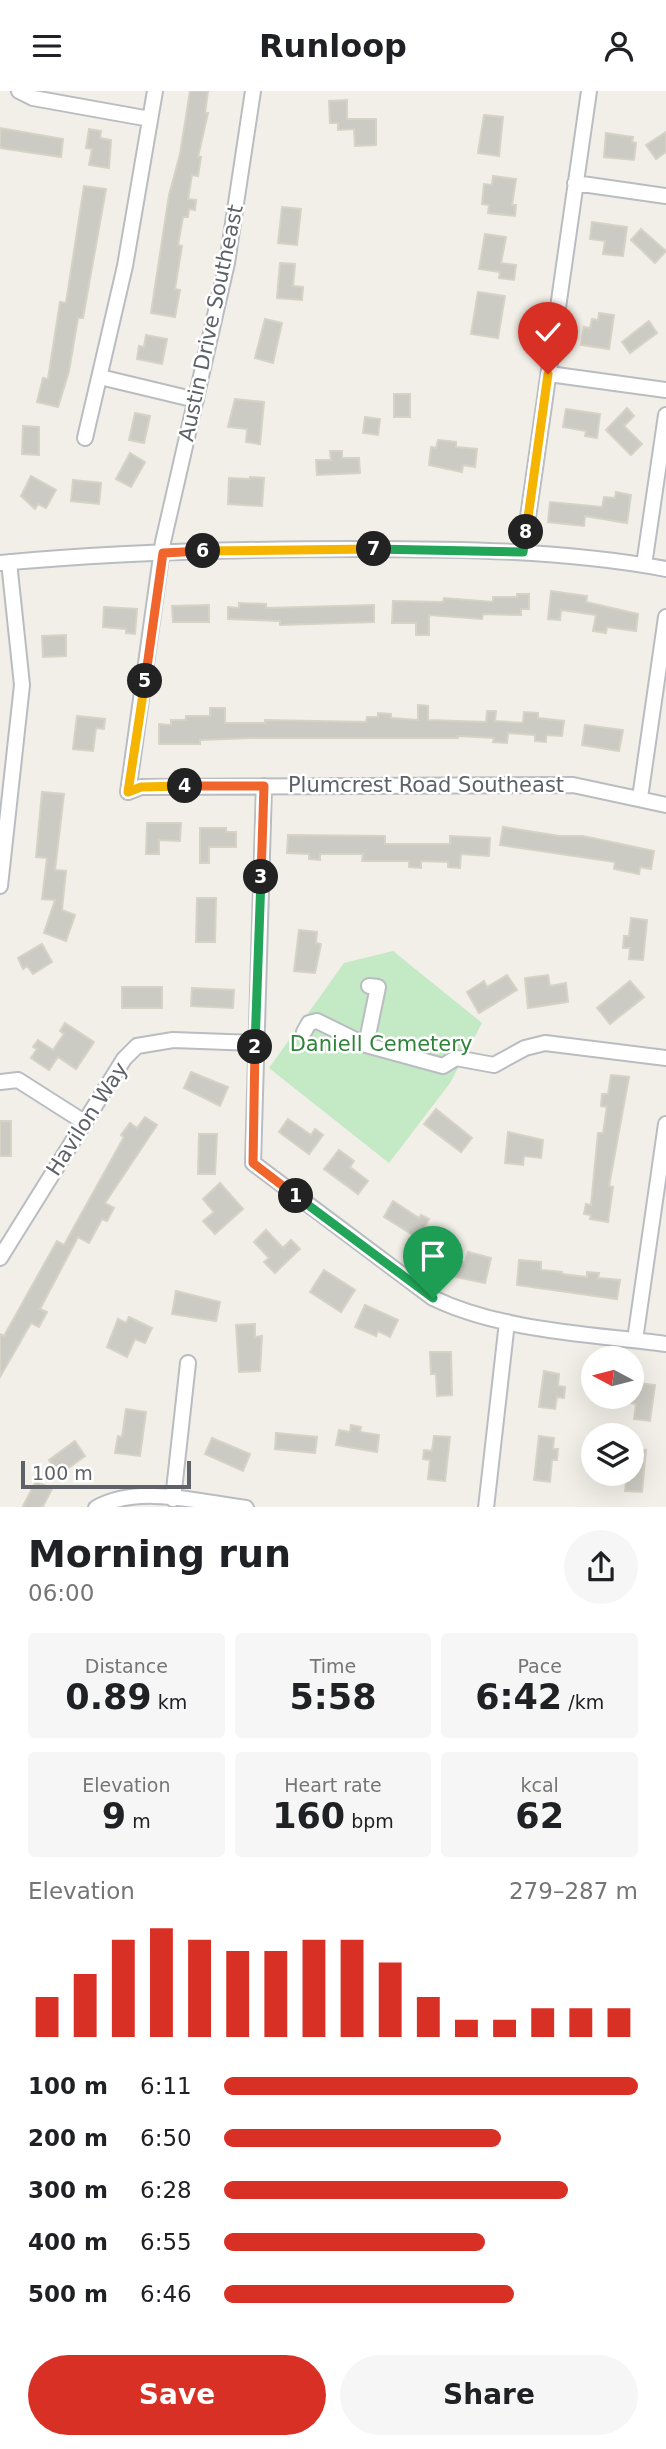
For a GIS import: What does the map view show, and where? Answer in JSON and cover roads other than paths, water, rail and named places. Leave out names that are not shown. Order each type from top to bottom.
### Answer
[{"type":"street","points":[[19,91],[33,98],[150,119]]},
{"type":"street","points":[[85,438],[125,266],[155,91]]},
{"type":"street","name":"Austin Drive Southeast","points":[[141,787],[128,792],[163,553],[227,263],[253,91]]},
{"type":"street","points":[[523,552],[589,91]]},
{"type":"street","points":[[575,183],[666,196]]},
{"type":"street","points":[[548,374],[666,390]]},
{"type":"street","points":[[100,377],[196,400]]},
{"type":"street","points":[[644,565],[666,415]]},
{"type":"street","points":[[0,886],[22,693],[4,562],[299,549],[523,552],[666,569]]},
{"type":"street","points":[[640,798],[666,617]]},
{"type":"street","name":"Plumcrest Road Southeast","points":[[141,787],[573,785],[666,805]]},
{"type":"street","points":[[264,786],[253,1163],[433,1298],[474,1315],[507,1322],[666,1344]]},
{"type":"street","points":[[366,1045],[378,987],[369,986]]},
{"type":"street","points":[[304,1032],[309,1023],[317,1021],[366,1045],[443,1066],[456,1058],[494,1065],[525,1048],[545,1043],[666,1058]]},
{"type":"street","name":"Havilon Way","points":[[0,1258],[124,1059],[137,1046],[173,1040],[255,1043]]},
{"type":"street","points":[[0,1081],[19,1080],[84,1122]]},
{"type":"street","points":[[635,1340],[666,1124]]},
{"type":"street","points":[[486,1507],[507,1322]]},
{"type":"street","points":[[173,1499],[188,1363]]},
{"type":"street","points":[[96,1507],[110,1500],[126,1497],[246,1507]]},
{"type":"park label","name":"Daniell Cemetery","points":[[381,1044]]}]
